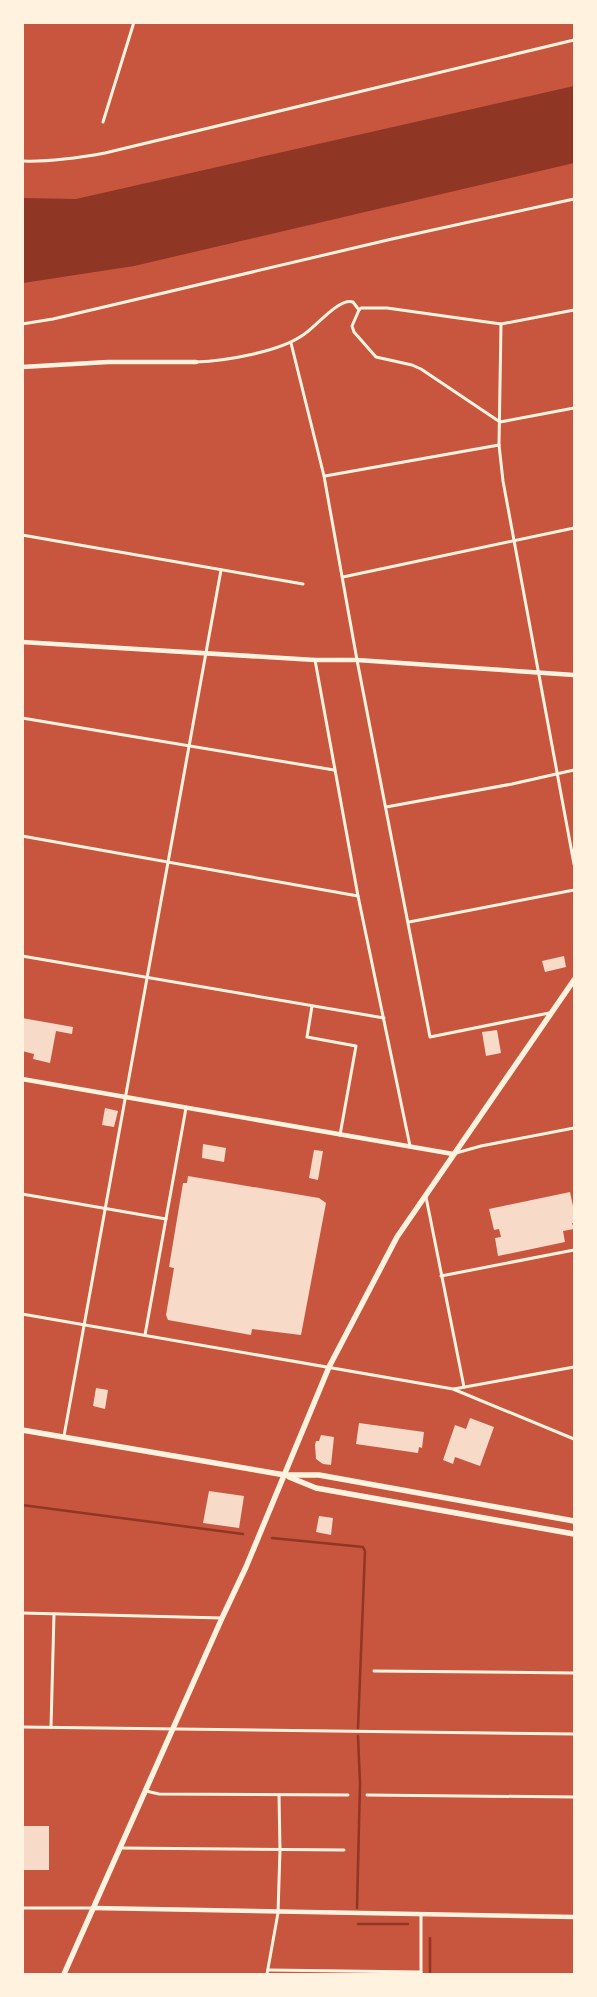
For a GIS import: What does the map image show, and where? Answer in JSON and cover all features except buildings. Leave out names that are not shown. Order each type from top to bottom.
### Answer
[{"type":"highway","points":[[64,1974],[246,1567],[329,1367],[397,1236],[574,980]]},
{"type":"highway","points":[[22,1430],[285,1475],[319,1475],[574,1521]]},
{"type":"highway","points":[[285,1475],[316,1488],[574,1534]]},
{"type":"street","points":[[103,122],[134,22]]},
{"type":"street","points":[[22,161],[54,161],[105,153],[574,40]]},
{"type":"street","points":[[22,324],[53,319],[392,239],[574,199]]},
{"type":"street","points":[[22,366],[108,362],[196,362],[233,359],[291,343],[305,335],[335,307],[345,301],[353,302],[358,310]]},
{"type":"street","points":[[574,310],[501,324],[387,308],[361,308],[358,310],[352,326],[354,332],[376,357],[412,365],[421,369],[500,422],[574,408]]},
{"type":"street","points":[[501,324],[499,445],[503,481],[574,864]]},
{"type":"street","points":[[291,343],[324,476],[357,660],[430,1037],[552,1013]]},
{"type":"street","points":[[324,476],[499,445]]},
{"type":"street","points":[[343,577],[574,528]]},
{"type":"street","points":[[22,535],[304,584]]},
{"type":"street","points":[[64,1436],[107,1209],[221,570]]},
{"type":"street","points":[[22,642],[315,660],[357,660],[574,675]]},
{"type":"street","points":[[315,660],[358,896],[410,1147]]},
{"type":"street","points":[[22,718],[334,770]]},
{"type":"street","points":[[386,807],[512,784],[574,770]]},
{"type":"street","points":[[22,836],[358,896]]},
{"type":"street","points":[[409,922],[574,890]]},
{"type":"street","points":[[22,956],[384,1018]]},
{"type":"street","points":[[312,1006],[307,1037],[356,1046],[340,1135]]},
{"type":"street","points":[[22,1079],[453,1154],[481,1146],[574,1128]]},
{"type":"street","points":[[145,1335],[186,1108]]},
{"type":"street","points":[[22,1194],[166,1219]]},
{"type":"street","points":[[426,1196],[464,1387]]},
{"type":"street","points":[[441,1276],[574,1250]]},
{"type":"street","points":[[22,1314],[453,1389],[574,1439]]},
{"type":"street","points":[[453,1389],[574,1367]]},
{"type":"street","points":[[22,1613],[222,1618]]},
{"type":"street","points":[[51,1727],[54,1614]]},
{"type":"street","points":[[374,1672],[574,1673]]},
{"type":"street","points":[[22,1727],[574,1734]]},
{"type":"street","points":[[146,1791],[159,1794],[348,1795]]},
{"type":"street","points":[[279,1794],[278,1913],[268,1972],[421,1973],[422,1915]]},
{"type":"street","points":[[367,1795],[574,1797]]},
{"type":"street","points":[[121,1848],[344,1850]]},
{"type":"street","points":[[22,1908],[574,1917]]},
{"type":"shaded area","points":[[574,86],[574,163],[134,266],[23,283],[23,198],[76,199]]},
{"type":"waterway","points":[[22,1505],[243,1534]]},
{"type":"waterway","points":[[272,1538],[363,1547],[365,1551],[358,1728]]},
{"type":"waterway","points":[[357,1908],[360,1783],[358,1736]]},
{"type":"waterway","points":[[358,1924],[408,1924]]},
{"type":"waterway","points":[[430,1938],[430,1974]]}]
